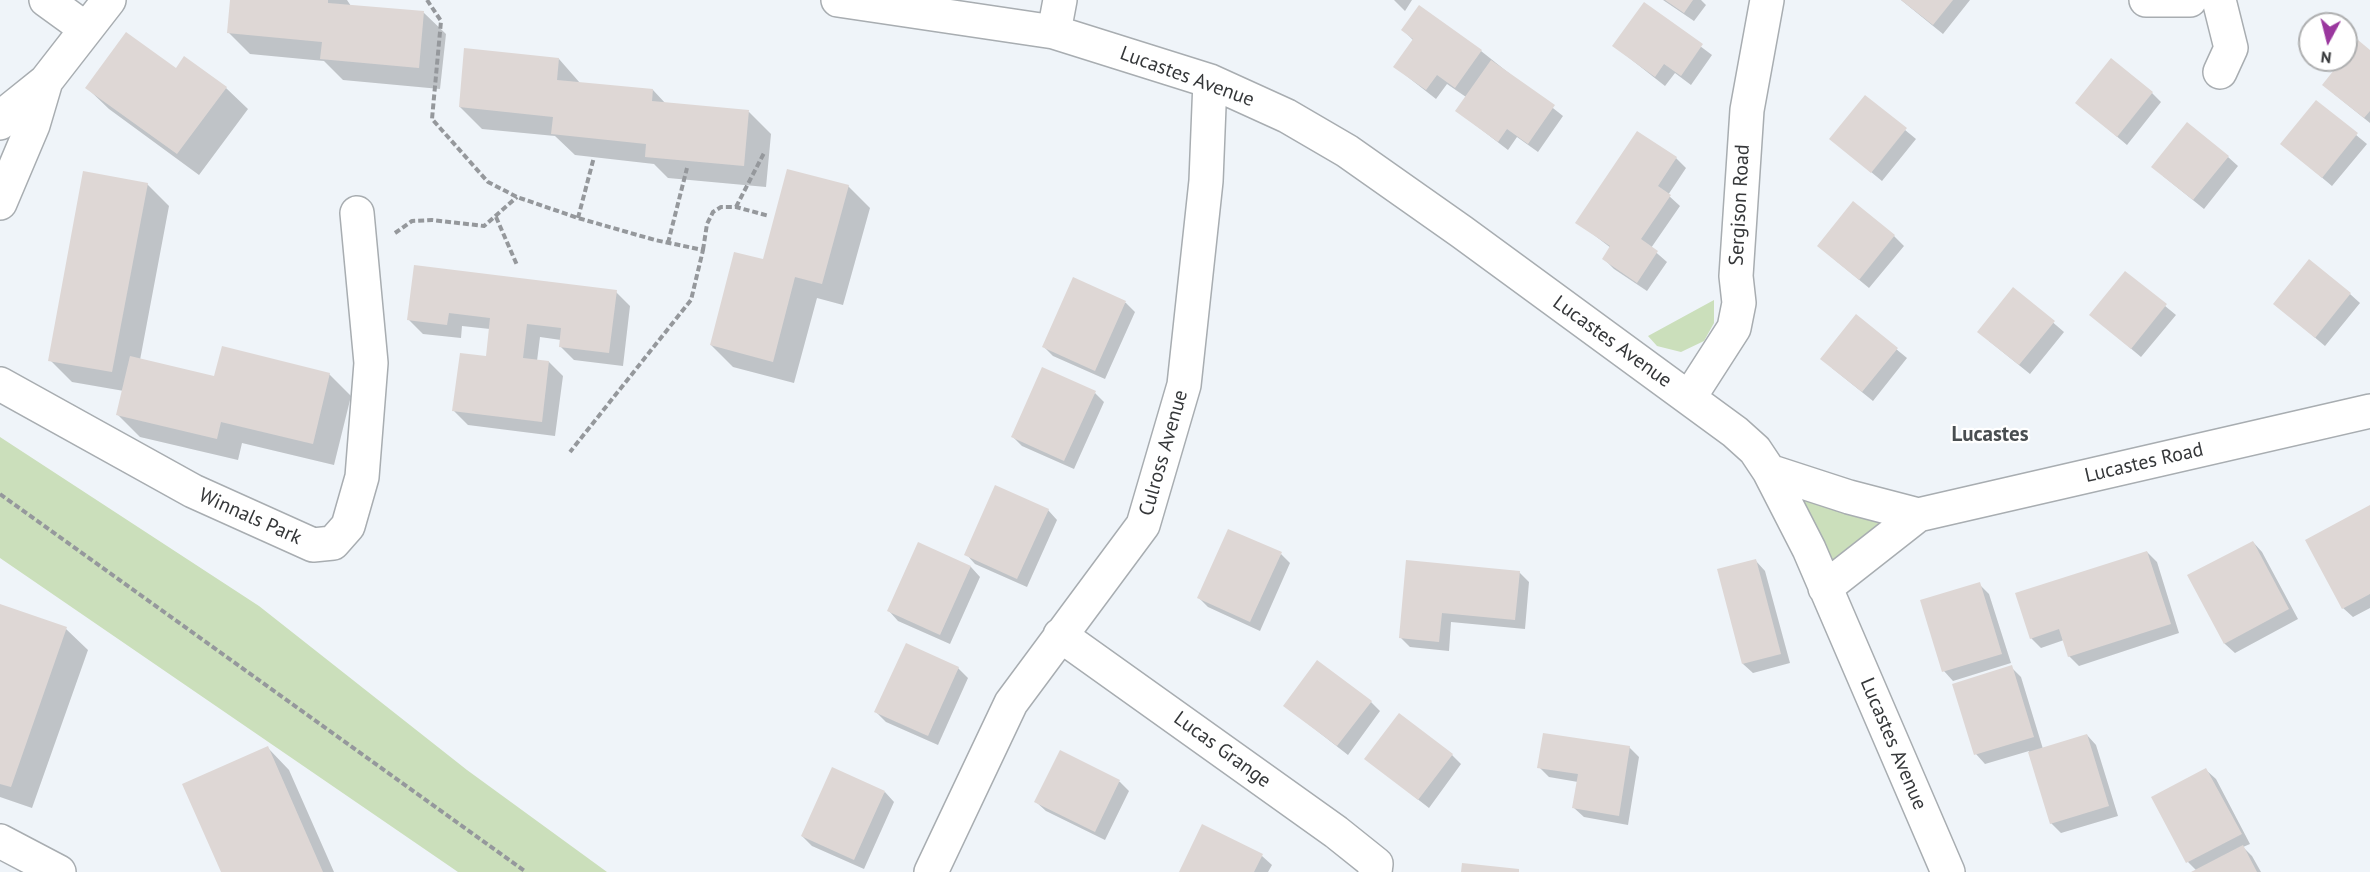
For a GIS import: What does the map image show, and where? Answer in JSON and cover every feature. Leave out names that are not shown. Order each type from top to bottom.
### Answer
[{"type":"street","points":[[46,0],[86,29]]},
{"type":"street","points":[[0,123],[10,110],[46,81],[109,0]]},
{"type":"street","name":"Lucastes Avenue","points":[[838,0],[1054,32],[1210,81],[1287,116],[1347,152],[1462,232],[1735,432],[1755,450],[1769,471],[1825,588],[1948,872]]},
{"type":"street","points":[[1054,32],[1060,0]]},
{"type":"street","name":"Sergison Road","points":[[1689,398],[1734,328],[1736,320],[1739,303],[1736,276],[1746,110],[1767,0]]},
{"type":"street","points":[[2146,0],[2190,0]]},
{"type":"street","points":[[2219,0],[2230,48],[2220,72]]},
{"type":"street","points":[[0,203],[33,125],[46,81]]},
{"type":"street","name":"Culross Avenue","points":[[931,872],[1011,703],[1143,525],[1184,386],[1206,181],[1210,81]]},
{"type":"street","name":"Winnals Park","points":[[0,384],[193,491],[313,545],[333,543],[348,526],[362,477],[372,363],[357,213]]},
{"type":"street","name":"Lucastes Road","points":[[1825,588],[1918,515],[2370,411]]},
{"type":"street","name":"Lucastes Road","points":[[1769,471],[1849,497],[1918,515]]},
{"type":"street","name":"Lucas Grange","points":[[1060,635],[1336,832],[1376,864],[1375,872]]},
{"type":"street","points":[[0,842],[59,872]]},
{"type":"path","points":[[427,0],[441,21],[432,119],[488,182],[517,198],[578,218],[668,243],[703,250]]},
{"type":"path","points":[[736,207],[764,153]]},
{"type":"path","points":[[578,218],[594,157]]},
{"type":"path","points":[[668,243],[687,168]]},
{"type":"path","points":[[362,258],[412,221],[432,220],[484,226],[517,198]]},
{"type":"path","points":[[570,452],[691,300],[707,224],[713,212],[721,207],[736,207],[769,216]]},
{"type":"path","points":[[496,217],[517,265]]},
{"type":"path","points":[[0,494],[526,872]]},
{"type":"green space","points":[[1714,300],[1714,323],[1704,341],[1681,352],[1657,346],[1648,336]]},
{"type":"green space","points":[[0,437],[259,606],[467,770],[607,872],[458,872],[0,558]]},
{"type":"green space","points":[[1769,471],[1918,515],[1838,577]]},
{"type":"building","points":[[230,0],[328,0],[328,3],[424,11],[419,68],[320,59],[322,42],[227,33]]},
{"type":"building","points":[[1665,0],[1693,0],[1684,13]]},
{"type":"building","points":[[1901,0],[1953,0],[1933,25]]},
{"type":"building","points":[[1644,2],[1703,44],[1681,76],[1664,64],[1655,77],[1612,46]]},
{"type":"building","points":[[1419,5],[1482,50],[1455,88],[1437,75],[1426,90],[1393,67],[1413,39],[1401,30]]},
{"type":"building","points":[[126,32],[176,68],[184,56],[227,87],[177,154],[85,88]]},
{"type":"building","points":[[2358,40],[2370,50],[2370,111],[2364,118],[2322,85],[2332,72],[2358,72]]},
{"type":"building","points":[[464,48],[559,58],[557,80],[653,89],[652,101],[749,110],[744,166],[645,157],[646,144],[551,134],[553,117],[459,107]]},
{"type":"building","points":[[2111,58],[2153,92],[2117,137],[2075,103]]},
{"type":"building","points":[[1491,60],[1555,105],[1528,144],[1507,129],[1498,142],[1455,111]]},
{"type":"building","points":[[1865,95],[1907,128],[1871,173],[1829,139]]},
{"type":"building","points":[[2316,100],[2358,133],[2322,178],[2280,144]]},
{"type":"building","points":[[2187,122],[2229,156],[2193,200],[2151,167]]},
{"type":"building","points":[[1637,131],[1677,157],[1658,186],[1671,195],[1641,239],[1658,251],[1637,283],[1602,259],[1610,246],[1575,223]]},
{"type":"building","points":[[787,169],[849,185],[822,284],[795,277],[773,362],[710,345],[734,252],[763,259]]},
{"type":"building","points":[[83,171],[148,183],[112,372],[48,361]]},
{"type":"building","points":[[1853,201],[1895,235],[1859,280],[1817,246]]},
{"type":"building","points":[[2309,259],[2351,293],[2315,338],[2273,304]]},
{"type":"building","points":[[414,265],[617,290],[609,353],[559,347],[561,328],[527,324],[523,358],[549,361],[542,422],[452,411],[460,353],[486,356],[490,318],[449,313],[447,325],[407,320]]},
{"type":"building","points":[[2125,271],[2167,304],[2131,349],[2089,315]]},
{"type":"building","points":[[1073,277],[1126,301],[1095,371],[1042,347]]},
{"type":"building","points":[[2013,287],[2055,321],[2019,365],[1977,332]]},
{"type":"building","points":[[1856,314],[1898,348],[1862,392],[1820,359]]},
{"type":"building","points":[[222,346],[330,373],[313,444],[221,422],[217,439],[116,415],[130,356],[214,376]]},
{"type":"building","points":[[1042,367],[1096,391],[1064,461],[1011,437]]},
{"type":"building","points":[[995,485],[1049,509],[1017,579],[964,555]]},
{"type":"building","points":[[2370,505],[2370,594],[2342,609],[2305,540]]},
{"type":"building","points":[[1228,529],[1282,552],[1250,622],[1197,598]]},
{"type":"building","points":[[2253,541],[2289,609],[2224,644],[2187,575]]},
{"type":"building","points":[[918,542],[971,566],[940,635],[887,611]]},
{"type":"building","points":[[2147,551],[2171,624],[2068,657],[2059,629],[2030,639],[2015,593]]},
{"type":"building","points":[[1756,559],[1781,654],[1742,664],[1717,569]]},
{"type":"building","points":[[1406,560],[1520,571],[1515,620],[1442,613],[1439,642],[1399,638]]},
{"type":"building","points":[[1980,582],[2002,654],[1942,672],[1920,600]]},
{"type":"building","points":[[0,604],[67,627],[11,787],[0,784]]},
{"type":"building","points":[[906,643],[959,667],[928,736],[874,712]]},
{"type":"building","points":[[1317,660],[1372,701],[1337,746],[1283,706]]},
{"type":"building","points":[[2012,665],[2034,737],[1974,755],[1952,684]]},
{"type":"building","points":[[1399,713],[1453,754],[1418,800],[1364,759]]},
{"type":"building","points":[[1543,733],[1630,746],[1619,816],[1572,808],[1578,774],[1537,768]]},
{"type":"building","points":[[2087,734],[2109,806],[2050,824],[2028,752]]},
{"type":"building","points":[[268,746],[323,872],[221,872],[182,784]]},
{"type":"building","points":[[1060,750],[1120,780],[1095,832],[1034,802]]},
{"type":"building","points":[[832,767],[885,791],[854,860],[801,836]]},
{"type":"building","points":[[2206,768],[2242,834],[2186,863],[2151,797]]},
{"type":"building","points":[[1202,824],[1263,854],[1254,872],[1179,872]]},
{"type":"building","points":[[2243,845],[2257,872],[2191,872]]},
{"type":"building","points":[[1462,863],[1519,869],[1519,872],[1461,872]]},
{"type":"district","name":"Lucastes","points":[[1990,435]]}]
